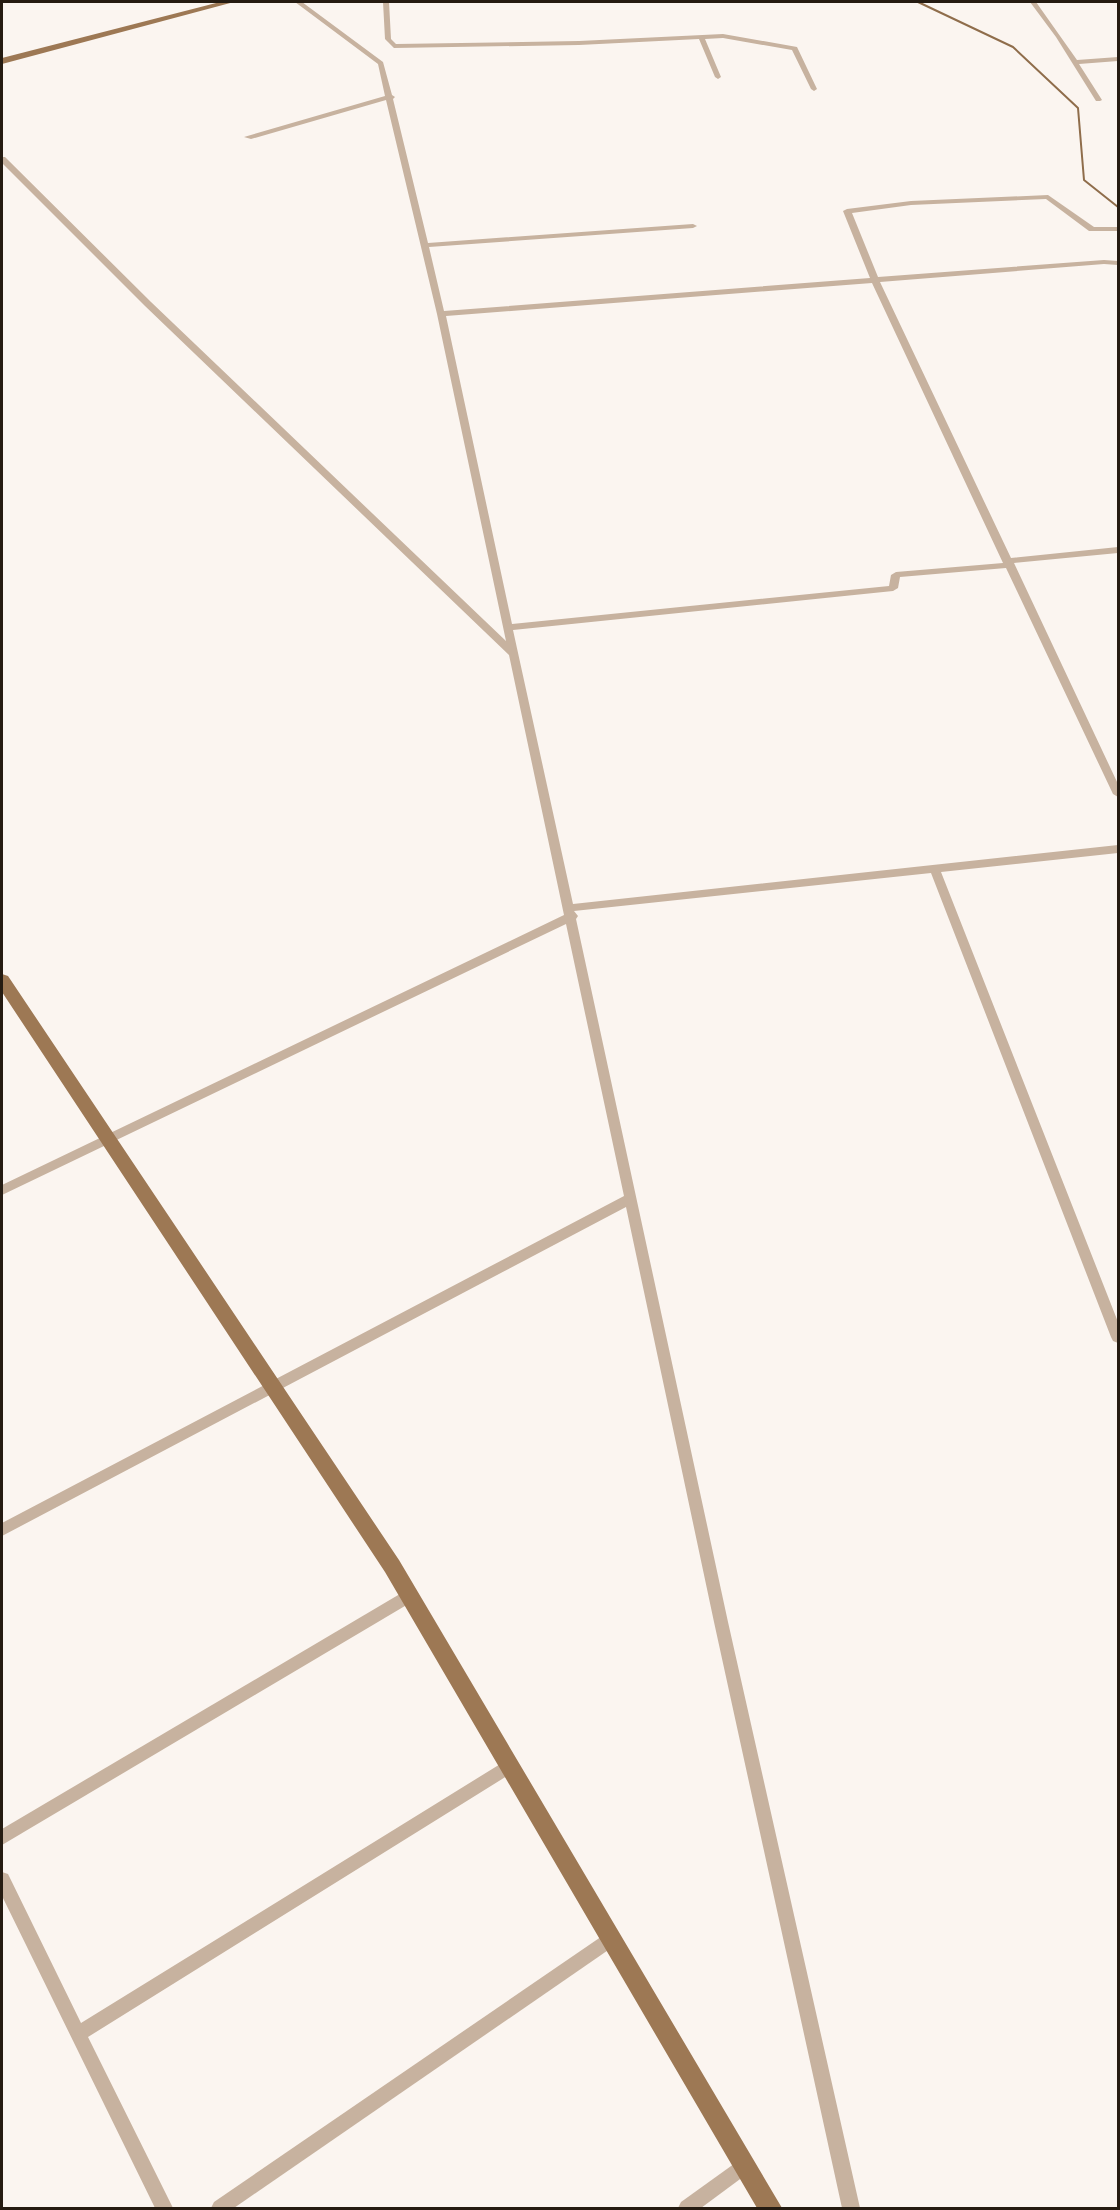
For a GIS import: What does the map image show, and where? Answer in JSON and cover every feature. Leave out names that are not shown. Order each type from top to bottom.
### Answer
[{"type":"main road","points":[[2,61],[229,2]]},
{"type":"main road","points":[[2,980],[410,1595],[770,2208]]},
{"type":"street","points":[[298,2],[381,63],[391,96],[426,245],[571,912],[721,1622],[851,2208]]},
{"type":"street","points":[[386,2],[388,39],[394,46]]},
{"type":"street","points":[[1033,2],[1064,50],[1077,62],[1098,100]]},
{"type":"street","points":[[394,46],[579,43],[723,36],[795,48],[814,88]]},
{"type":"street","points":[[701,37],[717,77]]},
{"type":"street","points":[[381,63],[391,57],[394,46]]},
{"type":"street","points":[[1077,62],[1119,59]]},
{"type":"street","points":[[248,137],[391,96]]},
{"type":"street","points":[[2,159],[148,304],[514,654]]},
{"type":"street","points":[[1119,229],[1092,229],[1048,197],[911,203],[848,211],[875,280],[1119,794]]},
{"type":"street","points":[[426,245],[693,225]]},
{"type":"street","points":[[441,314],[1104,262],[1119,263]]},
{"type":"street","points":[[508,627],[893,588],[896,575],[1119,550]]},
{"type":"street","points":[[2,1190],[571,912],[1119,849]]},
{"type":"street","points":[[935,870],[1119,1337]]},
{"type":"street","points":[[2,1530],[630,1198]]},
{"type":"street","points":[[2,1837],[410,1595]]},
{"type":"street","points":[[78,2034],[510,1766]]},
{"type":"street","points":[[2,1880],[164,2208]]},
{"type":"street","points":[[220,2208],[611,1938]]},
{"type":"street","points":[[687,2208],[745,2165]]},
{"type":"waterway","points":[[918,2],[1013,47],[1078,108],[1084,180],[1118,207]]}]
